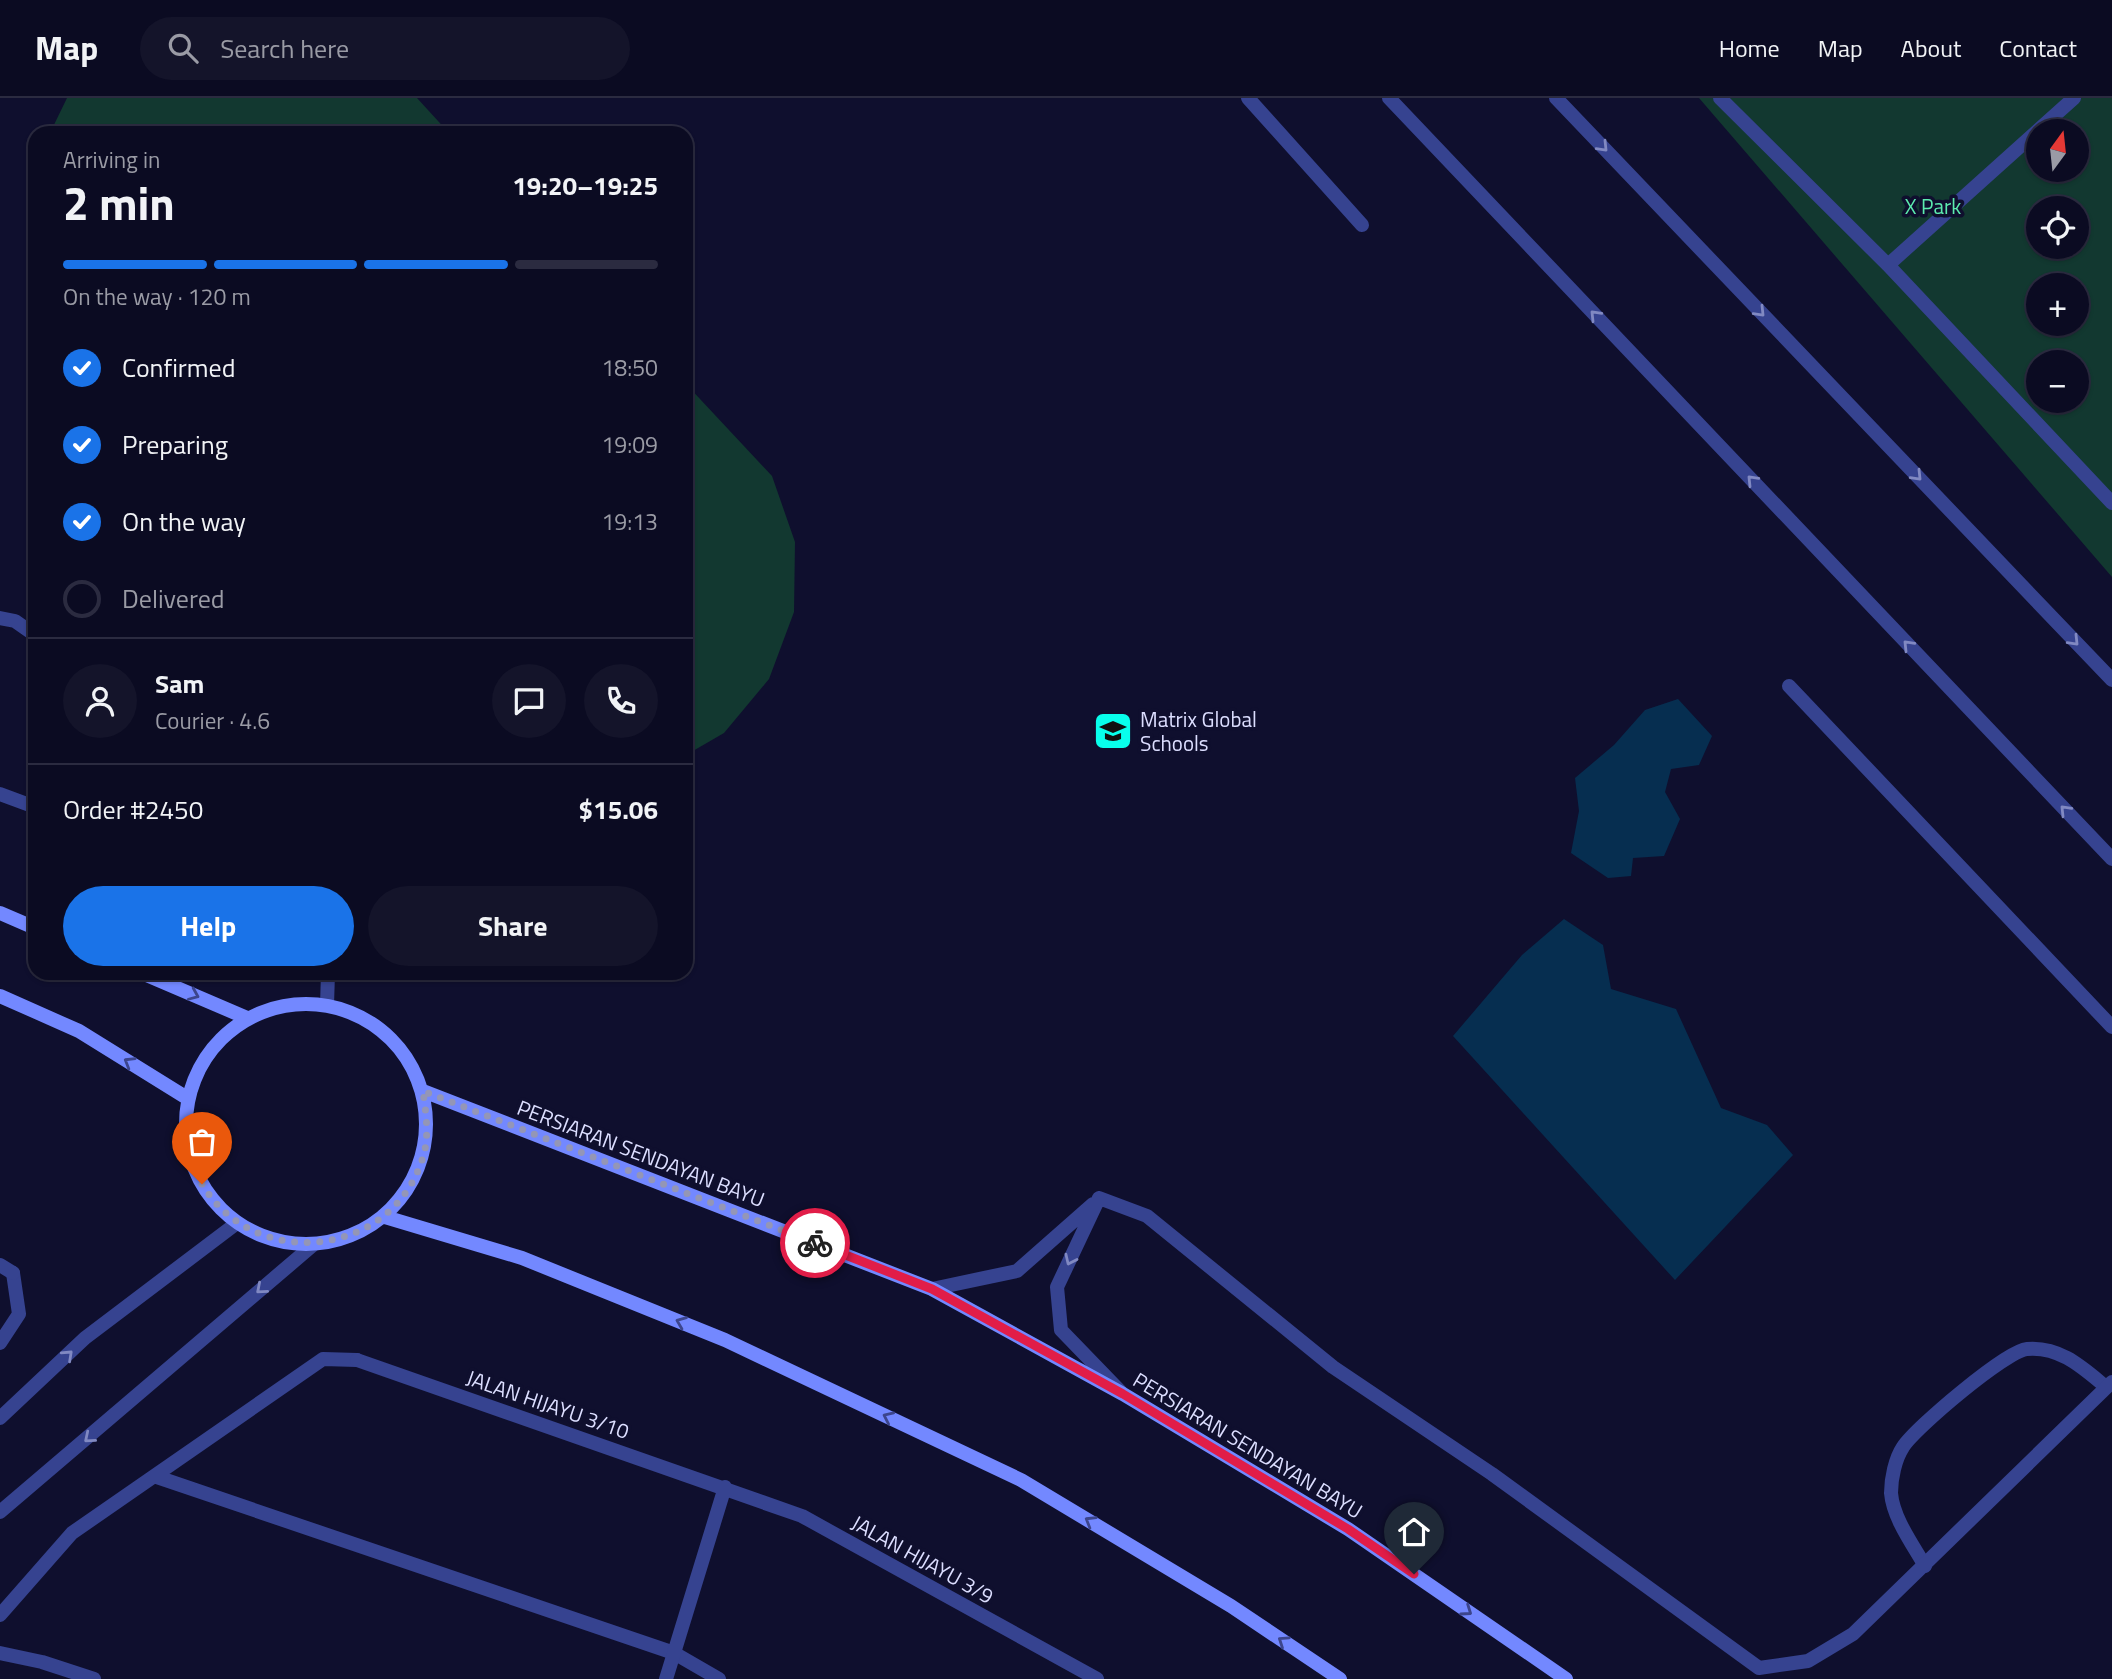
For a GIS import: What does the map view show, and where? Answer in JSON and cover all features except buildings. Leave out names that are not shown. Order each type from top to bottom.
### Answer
[{"type":"street","points":[[1248,98],[1362,225]]},
{"type":"street","points":[[1389,98],[2112,859]]},
{"type":"street","points":[[1556,98],[2112,680]]},
{"type":"street","points":[[1720,98],[1888,265],[2112,503]]},
{"type":"street","points":[[1888,265],[2074,98]]},
{"type":"street","points":[[0,618],[15,621],[28,630]]},
{"type":"street","points":[[1789,686],[2112,1027]]},
{"type":"street","points":[[0,794],[28,804]]},
{"type":"street","points":[[0,913],[28,925]]},
{"type":"street","points":[[158,980],[247,1018]]},
{"type":"street","points":[[327,1005],[328,980]]},
{"type":"street","points":[[0,996],[79,1031],[187,1097]]},
{"type":"street","points":[[299,1003],[327,1005],[359,1015],[387,1034],[409,1060],[423,1091],[428,1125],[422,1160],[407,1191],[385,1217],[351,1237],[313,1245],[273,1240],[237,1223],[211,1199],[193,1168],[185,1133],[187,1097],[199,1066],[212,1048],[247,1018],[272,1007],[299,1003]]},
{"type":"street","name":"PERSIARAN SENDAYAN BAYU","points":[[423,1091],[932,1289],[1123,1394],[1348,1529],[1566,1679]]},
{"type":"street","points":[[932,1289],[1017,1271],[1099,1198]]},
{"type":"street","points":[[1099,1198],[1057,1287],[1061,1330],[1123,1394]]},
{"type":"street","points":[[1099,1198],[1147,1216],[1333,1367],[1492,1474],[1759,1668],[1808,1661],[1853,1634],[1924,1566],[2109,1385],[2076,1362],[2053,1351],[2026,1349],[1991,1366],[1903,1447],[1894,1469],[1891,1495],[1900,1521],[1924,1566]]},
{"type":"street","points":[[385,1217],[522,1258],[725,1340],[1008,1474],[1231,1606],[1340,1679]]},
{"type":"street","points":[[0,1418],[85,1338],[237,1223]]},
{"type":"street","points":[[0,1512],[313,1245]]},
{"type":"street","points":[[0,1265],[13,1273],[19,1314],[0,1343]]},
{"type":"street","name":"JALAN HIJAYU 3/10","points":[[0,1615],[72,1533],[323,1359],[357,1360],[725,1487]]},
{"type":"street","points":[[154,1476],[674,1653],[719,1679]]},
{"type":"street","points":[[666,1679],[725,1487]]},
{"type":"street","name":"JALAN HIJAYU 3/9","points":[[725,1487],[802,1516],[1097,1679]]},
{"type":"street","points":[[0,1653],[42,1662],[94,1679]]},
{"type":"green space","points":[[67,98],[417,98],[443,126],[53,126]]},
{"type":"green space","name":"X Park","points":[[1699,98],[2112,98],[2112,577]]},
{"type":"green space","points":[[693,391],[772,476],[795,542],[794,612],[769,679],[724,733],[693,751]]},
{"type":"water","points":[[1678,699],[1712,736],[1699,765],[1671,769],[1665,792],[1680,819],[1664,856],[1633,858],[1631,876],[1608,878],[1571,853],[1579,811],[1575,778],[1614,745],[1645,710]]},
{"type":"water","points":[[1564,919],[1603,945],[1611,989],[1676,1009],[1721,1108],[1767,1125],[1793,1155],[1675,1280],[1453,1036],[1522,955]]},
{"type":"way so far","points":[[202,1184],[211,1199],[237,1223],[273,1240],[313,1245],[351,1237],[385,1217],[407,1191],[422,1160],[428,1125],[423,1091],[815,1243]]},
{"type":"place","name":"Matrix Global Schools","points":[[1113,731]]},
{"type":"route","points":[[815,1243],[932,1289],[1123,1394],[1348,1529],[1414,1574]]}]
